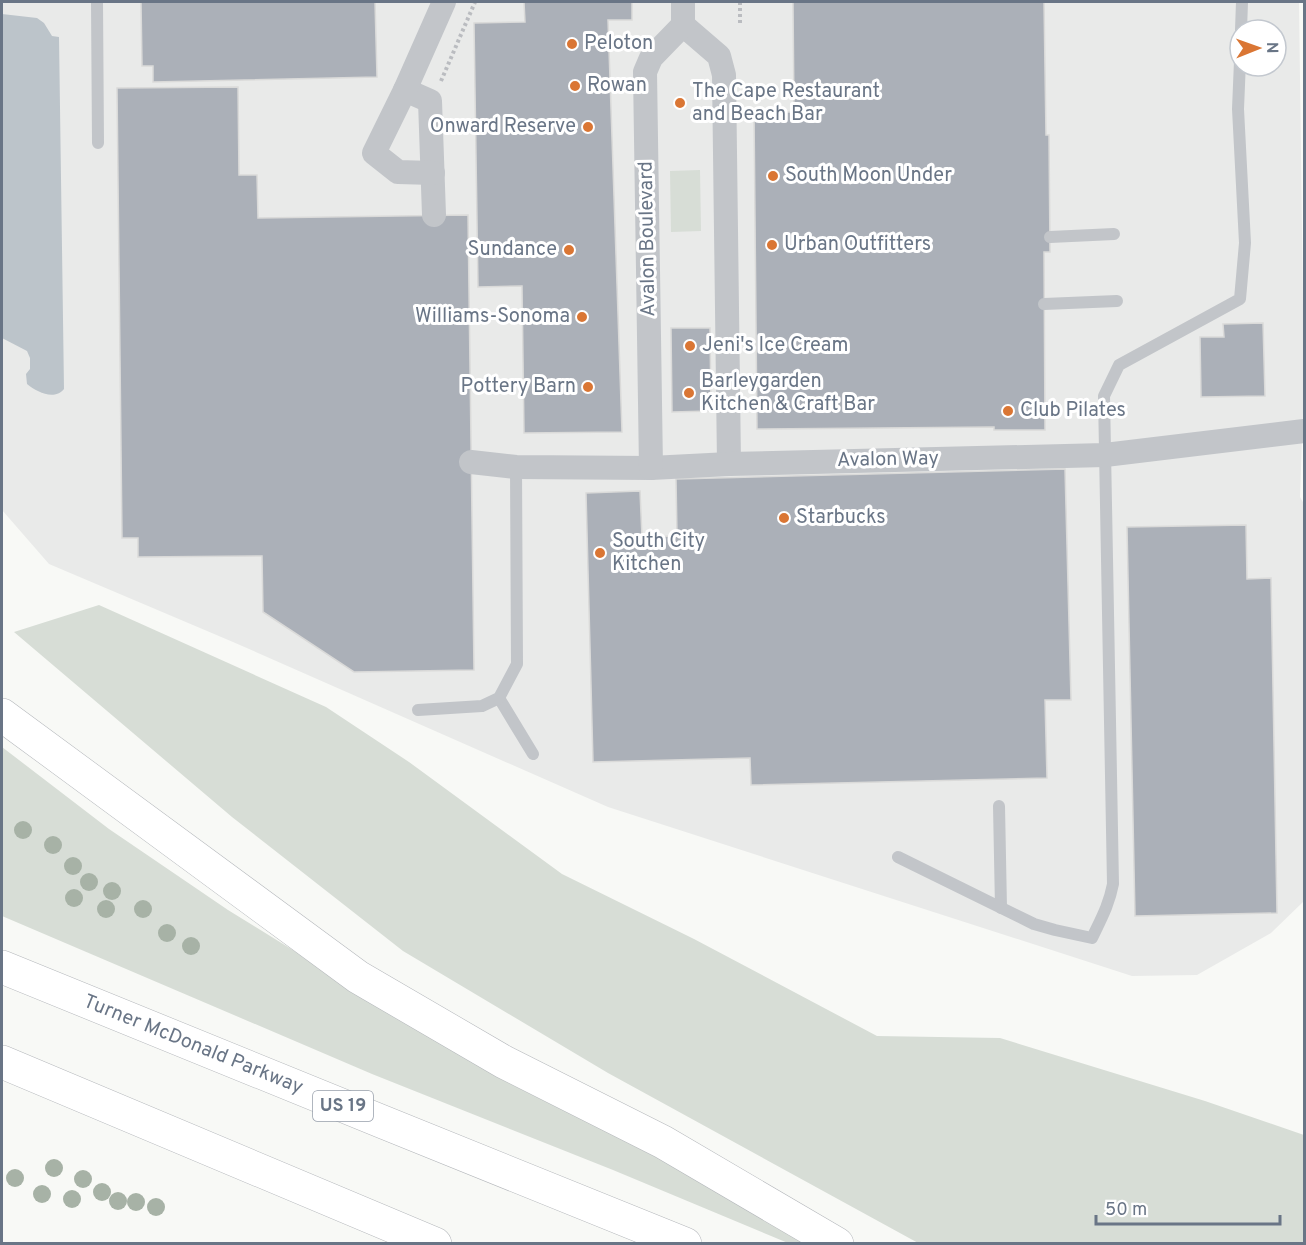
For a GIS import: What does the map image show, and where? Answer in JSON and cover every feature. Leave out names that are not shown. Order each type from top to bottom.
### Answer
[{"type":"highway","points":[[2,715],[358,976],[504,1062],[663,1142],[837,1244]]},
{"type":"highway","name":"Turner McDonald Parkway","points":[[2,967],[685,1244]]},
{"type":"highway","points":[[2,1062],[435,1244]]},
{"type":"street","points":[[433,173],[398,172],[374,153],[444,2]]},
{"type":"street","points":[[682,2],[683,25],[719,56],[724,75],[729,464]]},
{"type":"street","name":"Avalon Boulevard","points":[[651,468],[645,72],[651,58],[683,25]]},
{"type":"street","points":[[405,90],[430,100],[434,215]]},
{"type":"street","name":"Avalon Way","points":[[471,462],[516,467],[651,468],[1105,454],[1305,431]]},
{"type":"lane","points":[[97,2],[98,143]]},
{"type":"lane","points":[[1241,18],[1242,2]]},
{"type":"lane","points":[[898,857],[1034,924],[1092,938],[1109,902],[1113,884],[1104,396],[1119,364],[1240,299],[1245,243],[1238,109],[1239,78]]},
{"type":"lane","points":[[1050,237],[1114,234]]},
{"type":"lane","points":[[1044,304],[1117,301]]},
{"type":"lane","points":[[418,710],[482,706],[500,698],[517,664],[516,467]]},
{"type":"lane","points":[[500,698],[533,754]]},
{"type":"lane","points":[[999,806],[1001,908]]},
{"type":"path","points":[[740,2],[740,23]]},
{"type":"shaded area","points":[[2,2],[1299,2],[1304,383],[1300,497],[1304,504],[1304,901],[1271,933],[1197,975],[1132,976],[608,807],[233,642],[49,564],[2,510]]},
{"type":"shaded area","points":[[2,14],[37,18],[44,23],[52,36],[59,37],[64,389],[60,393],[51,395],[40,392],[27,384],[26,374],[30,369],[30,358],[27,351],[2,338]]},
{"type":"shaded area","points":[[700,170],[701,231],[671,232],[670,171]]},
{"type":"shaded area","points":[[99,605],[326,707],[409,762],[562,874],[694,939],[877,1036],[1000,1038],[1205,1101],[1304,1135],[1304,1243],[920,1244],[608,1073],[403,951],[232,817],[14,632]]},
{"type":"shaded area","points":[[2,747],[109,829],[228,910],[296,952],[825,1243],[788,1243],[372,1074],[2,916]]},
{"type":"building","points":[[141,2],[375,2],[377,77],[153,82],[153,66],[142,66]]},
{"type":"building","points":[[524,2],[632,2],[632,20],[608,20],[622,432],[524,433],[522,286],[478,287],[474,23],[525,22]]},
{"type":"building","points":[[793,2],[1044,2],[1046,135],[1049,135],[1050,252],[1044,252],[1045,430],[994,430],[994,427],[757,429],[754,112],[794,112]]},
{"type":"building","points":[[238,87],[239,175],[257,175],[258,218],[468,215],[474,670],[354,672],[263,612],[262,556],[138,557],[138,538],[122,538],[117,88]]},
{"type":"building","points":[[1263,323],[1265,396],[1201,397],[1200,337],[1224,337],[1223,324]]},
{"type":"building","points":[[671,328],[710,328],[711,411],[672,412]]},
{"type":"building","points":[[1065,469],[1071,700],[1045,700],[1047,778],[751,785],[750,758],[593,762],[586,493],[640,491],[642,537],[677,536],[676,479]]},
{"type":"building","points":[[1246,525],[1247,579],[1271,578],[1277,913],[1135,916],[1127,527]]},
{"type":"place","name":"Peloton","points":[[572,44]]},
{"type":"place","name":"Rowan","points":[[575,86]]},
{"type":"place","name":"The Cape Restaurant and Beach Bar","points":[[680,103]]},
{"type":"place","name":"Onward Reserve","points":[[588,127]]},
{"type":"place","name":"South Moon Under","points":[[773,176]]},
{"type":"place","name":"Urban Outfitters","points":[[772,245]]},
{"type":"place","name":"Sundance","points":[[569,250]]},
{"type":"place","name":"Williams-Sonoma","points":[[582,317]]},
{"type":"place","name":"Jeni's Ice Cream","points":[[690,346]]},
{"type":"place","name":"Pottery Barn","points":[[588,387]]},
{"type":"place","name":"Barleygarden Kitchen & Craft Bar","points":[[689,393]]},
{"type":"place","name":"Club Pilates","points":[[1008,411]]},
{"type":"place","name":"Starbucks","points":[[784,518]]},
{"type":"place","name":"South City Kitchen","points":[[600,553]]}]
